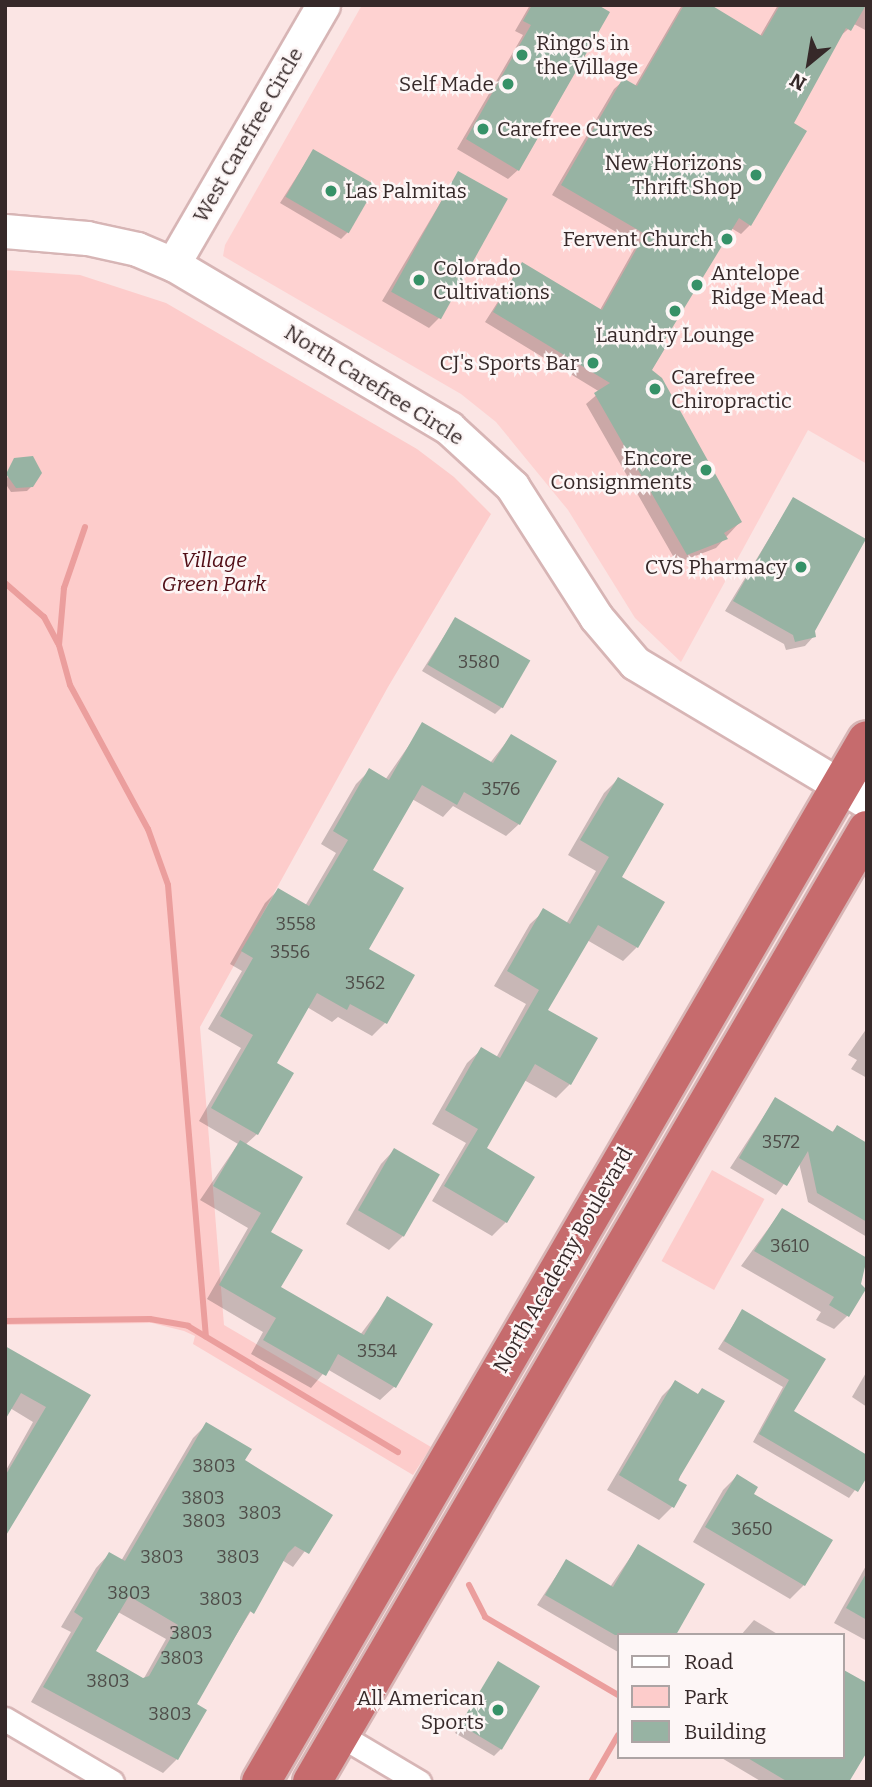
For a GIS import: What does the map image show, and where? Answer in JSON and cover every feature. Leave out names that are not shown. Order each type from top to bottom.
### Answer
[{"type":"highway","name":"North Academy Boulevard","points":[[261,1782],[853,794],[867,740]]},
{"type":"highway","name":"North Academy Boulevard","points":[[312,1782],[867,830]]},
{"type":"main road","name":"West Carefree Circle","points":[[173,264],[323,5]]},
{"type":"main road","name":"North Carefree Circle","points":[[5,231],[87,238],[137,249],[173,264],[449,428],[512,486],[596,617],[635,663],[853,794]]},
{"type":"street","points":[[5,1719],[112,1782]]},
{"type":"street","points":[[340,1735],[419,1782]]},
{"type":"shaded area","points":[[362,5],[867,5],[867,464],[808,430],[681,662],[635,618],[568,510],[496,422],[461,394],[223,256],[225,245]]},
{"type":"green space","name":"Village Green Park","points":[[5,270],[80,275],[166,303],[417,449],[454,477],[491,514],[388,687],[200,1027],[224,1325],[431,1447],[413,1475],[193,1344],[195,1336],[184,1331],[152,1323],[5,1325]]},
{"type":"green space","points":[[712,1170],[764,1199],[714,1290],[662,1261]]},
{"type":"building","points":[[532,5],[598,5],[610,12],[519,171],[466,139],[531,25],[523,21]]},
{"type":"building","points":[[684,5],[711,5],[762,36],[780,5],[866,5],[851,31],[846,28],[794,123],[807,131],[751,226],[739,218],[663,343],[667,345],[652,370],[662,378],[742,522],[724,533],[728,539],[687,555],[594,393],[610,383],[493,312],[522,262],[602,310],[645,234],[561,185],[623,78],[637,86]]},
{"type":"building","name":"Las Palmitas","points":[[313,149],[376,186],[349,233],[286,197]]},
{"type":"building","points":[[458,171],[508,199],[441,319],[391,292]]},
{"type":"building","points":[[33,456],[42,473],[33,487],[16,488],[6,474],[14,458]]},
{"type":"building","name":"CVS Pharmacy","points":[[793,497],[866,539],[815,631],[816,637],[795,642],[793,635],[733,601]]},
{"type":"building","points":[[455,617],[530,660],[503,708],[428,665]]},
{"type":"building","points":[[422,722],[493,763],[511,734],[557,761],[520,825],[464,792],[457,805],[422,785],[373,870],[404,888],[369,949],[415,975],[387,1024],[350,1004],[347,1010],[317,993],[277,1063],[294,1073],[258,1135],[211,1108],[253,1035],[220,1016],[253,958],[241,951],[278,888],[309,906],[348,840],[333,831],[369,768],[389,780]]},
{"type":"building","points":[[618,777],[664,804],[622,877],[665,902],[638,948],[598,925],[548,1010],[598,1038],[571,1085],[535,1064],[487,1148],[535,1177],[507,1223],[444,1186],[478,1129],[445,1110],[481,1047],[500,1058],[539,990],[507,971],[543,908],[570,924],[609,857],[580,840]]},
{"type":"building","points":[[775,1097],[833,1132],[837,1125],[867,1143],[867,1222],[817,1193],[808,1151],[787,1186],[739,1158]]},
{"type":"building","points":[[240,1140],[303,1177],[271,1232],[303,1250],[281,1287],[364,1335],[387,1296],[433,1324],[396,1388],[338,1354],[326,1376],[263,1340],[276,1318],[219,1285],[261,1213],[213,1186]]},
{"type":"building","points":[[394,1148],[440,1174],[404,1237],[358,1210]]},
{"type":"building","points":[[782,1208],[867,1258],[861,1284],[866,1289],[849,1317],[829,1305],[834,1297],[754,1251]]},
{"type":"building","points":[[742,1309],[826,1359],[794,1411],[867,1455],[867,1477],[858,1492],[759,1434],[789,1380],[724,1341]]},
{"type":"building","points":[[5,1346],[91,1395],[5,1537],[5,1476],[46,1407],[21,1393],[5,1420]]},
{"type":"building","points":[[675,1380],[698,1394],[702,1388],[725,1401],[678,1480],[687,1485],[674,1508],[619,1475]]},
{"type":"building","points":[[206,1422],[252,1449],[245,1460],[333,1515],[309,1554],[295,1546],[288,1553],[254,1614],[250,1611],[197,1704],[207,1710],[178,1760],[43,1687],[83,1618],[74,1612],[109,1552],[125,1561]],"holes":[[[129,1596],[178,1625],[149,1676],[143,1678],[96,1651]]]},
{"type":"building","points":[[737,1474],[758,1487],[754,1494],[833,1540],[805,1586],[705,1527]]},
{"type":"building","points":[[638,1544],[705,1584],[677,1633],[615,1635],[545,1595],[566,1559],[613,1587]]},
{"type":"building","points":[[867,1572],[867,1620],[846,1608]]},
{"type":"building","name":"All American Sports","points":[[498,1661],[540,1686],[502,1750],[460,1724]]},
{"type":"building","points":[[844,1670],[867,1683],[867,1752],[849,1782],[788,1782],[749,1759],[844,1759]]},
{"type":"waterway","points":[[85,527],[64,588],[59,645],[70,685],[148,829],[168,885],[206,1336]]},
{"type":"waterway","points":[[5,583],[44,617],[58,643]]},
{"type":"waterway","points":[[5,1321],[150,1319],[188,1326],[398,1452]]},
{"type":"waterway","points":[[469,1585],[485,1617],[616,1694]]},
{"type":"waterway","points":[[591,1782],[616,1738]]},
{"type":"place","name":"Ringo's in the Village","points":[[522,55]]},
{"type":"place","name":"Self Made","points":[[508,84]]},
{"type":"place","name":"Carefree Curves","points":[[483,129]]},
{"type":"place","name":"New Horizons Thrift Shop","points":[[756,175]]},
{"type":"place","name":"Las Palmitas","points":[[331,191]]},
{"type":"place","name":"Fervent Church","points":[[727,239]]},
{"type":"place","name":"Colorado Cultivations","points":[[419,280]]},
{"type":"place","name":"Antelope Ridge Mead","points":[[697,285]]},
{"type":"place","name":"Laundry Lounge","points":[[675,311]]},
{"type":"place","name":"CJ's Sports Bar","points":[[593,363]]},
{"type":"place","name":"Carefree Chiropractic","points":[[655,389]]},
{"type":"place","name":"Encore Consignments","points":[[706,470]]},
{"type":"place","name":"CVS Pharmacy","points":[[801,567]]},
{"type":"place","name":"All American Sports","points":[[498,1710]]}]
